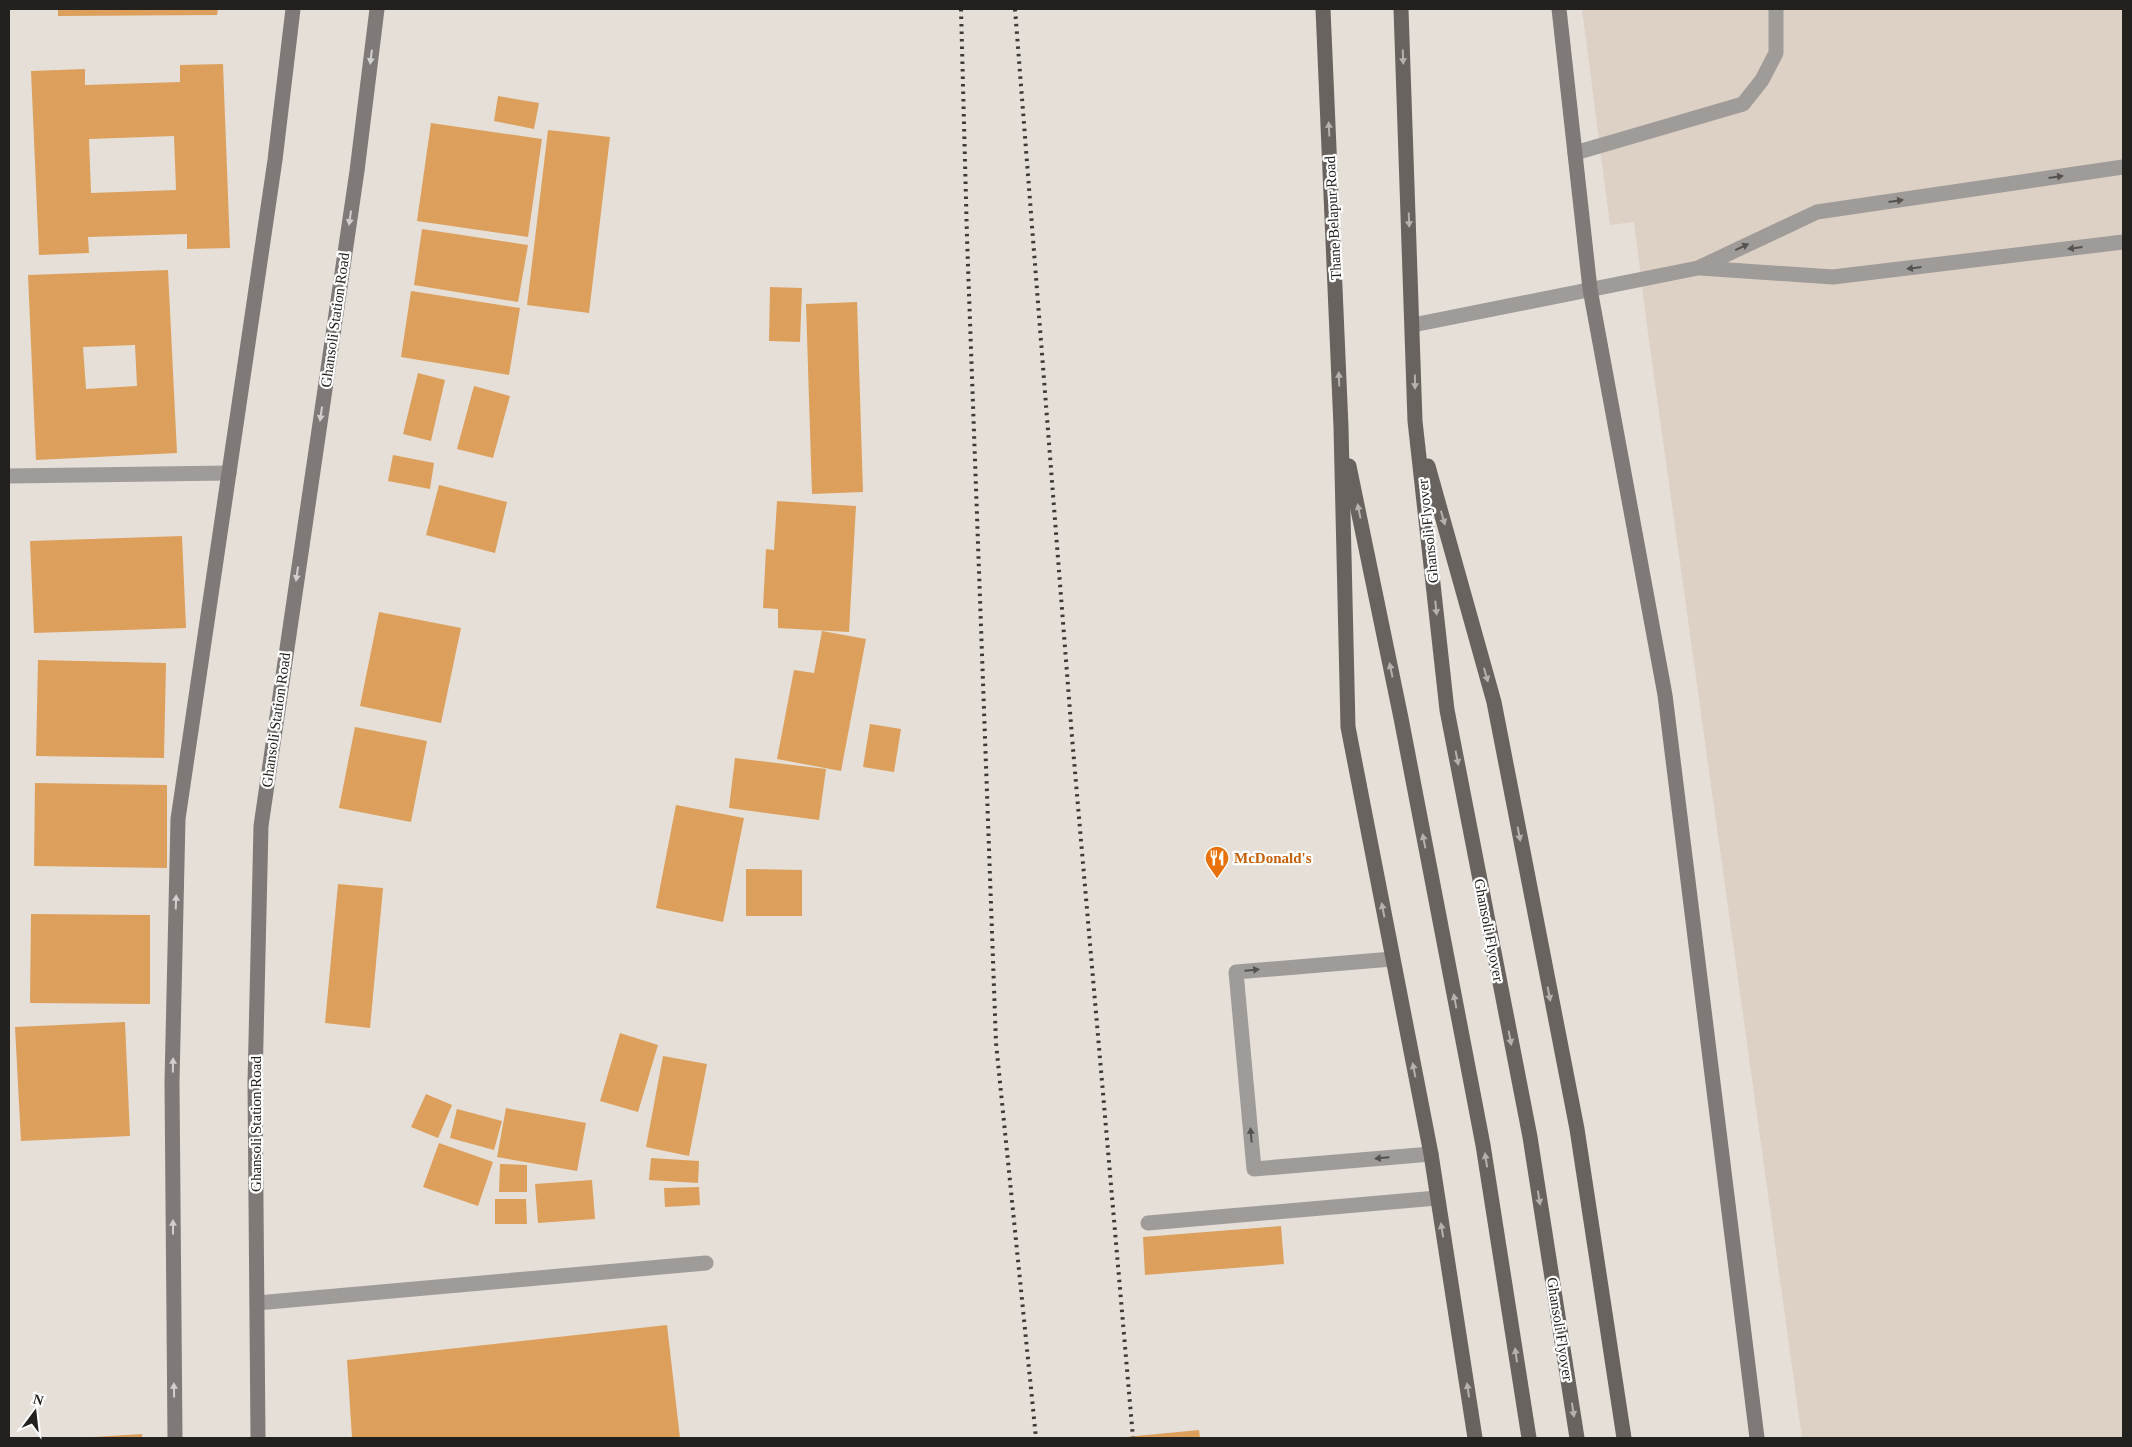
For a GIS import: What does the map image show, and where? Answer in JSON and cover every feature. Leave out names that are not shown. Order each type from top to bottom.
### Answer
[{"type":"main road","name":"Thane Belapur Road","points":[[1323,9],[1342,428]]},
{"type":"main road","points":[[1401,9],[1415,421],[1494,702],[1576,1129],[1624,1438]]},
{"type":"main road","name":"Ghansoli Flyover","points":[[1415,421],[1447,710],[1530,1137],[1577,1438]]},
{"type":"main road","points":[[1342,428],[1401,718],[1484,1145],[1528,1438]]},
{"type":"main road","points":[[1342,428],[1348,727],[1431,1154],[1475,1438]]},
{"type":"street","points":[[175,1438],[172,1082],[178,819],[275,160],[293,9]]},
{"type":"street","name":"Ghansoli Station Road","points":[[258,1438],[255,1083],[261,826],[357,171],[377,9]]},
{"type":"street","points":[[1559,9],[1590,289],[1665,695],[1757,1438]]},
{"type":"street","points":[[1575,153],[1743,104],[1762,80],[1776,52],[1776,9]]},
{"type":"street","points":[[1413,325],[1698,268],[1817,212],[2123,167]]},
{"type":"street","points":[[1698,268],[1832,277],[2123,242]]},
{"type":"street","points":[[9,476],[229,473]]},
{"type":"street","points":[[1392,959],[1236,972],[1254,1169],[1431,1154]]},
{"type":"street","points":[[1148,1223],[1437,1198]]},
{"type":"street","points":[[257,1303],[706,1263]]},
{"type":"shaded area","points":[[1582,9],[2123,9],[2123,1438],[1802,1438],[1634,222],[1610,225]]},
{"type":"building","points":[[58,9],[218,9],[217,15],[58,16]]},
{"type":"building","points":[[223,64],[230,248],[187,249],[187,234],[88,237],[89,253],[39,255],[31,71],[85,69],[85,85],[180,82],[180,65]],"holes":[[[174,136],[176,190],[91,193],[89,139]]]},
{"type":"building","points":[[498,96],[539,103],[534,129],[494,121]]},
{"type":"building","points":[[431,123],[542,139],[528,237],[417,221]]},
{"type":"building","points":[[548,130],[610,137],[589,313],[527,305]]},
{"type":"building","points":[[422,229],[528,245],[518,302],[414,285]]},
{"type":"building","points":[[168,270],[177,453],[36,460],[28,275]],"holes":[[[135,345],[137,386],[86,389],[83,347]]]},
{"type":"building","points":[[770,287],[802,288],[800,342],[769,341]]},
{"type":"building","points":[[411,291],[520,308],[509,375],[401,357]]},
{"type":"building","points":[[857,302],[863,492],[812,494],[806,304]]},
{"type":"building","points":[[418,373],[445,380],[431,441],[403,434]]},
{"type":"building","points":[[474,386],[510,396],[493,458],[457,449]]},
{"type":"building","points":[[393,455],[434,463],[430,489],[388,481]]},
{"type":"building","points":[[439,485],[507,502],[495,553],[426,535]]},
{"type":"building","points":[[777,501],[856,506],[849,632],[778,628],[778,609],[763,608],[766,549],[774,550]]},
{"type":"building","points":[[182,536],[186,628],[34,633],[30,541]]},
{"type":"building","points":[[379,612],[461,628],[441,723],[360,706]]},
{"type":"building","points":[[822,631],[866,639],[841,771],[777,759],[794,670],[814,673]]},
{"type":"building","points":[[38,660],[166,663],[164,758],[36,756]]},
{"type":"building","points":[[870,724],[901,729],[894,772],[863,767]]},
{"type":"building","points":[[355,727],[427,741],[411,822],[339,808]]},
{"type":"building","points":[[735,758],[826,769],[819,820],[729,808]]},
{"type":"building","points":[[35,783],[167,785],[167,868],[34,866]]},
{"type":"building","points":[[676,805],[744,818],[723,922],[656,908]]},
{"type":"building","points":[[746,869],[802,870],[802,916],[746,916]]},
{"type":"building","points":[[338,884],[383,888],[370,1028],[325,1023]]},
{"type":"building","points":[[31,914],[150,915],[150,1004],[30,1003]]},
{"type":"building","points":[[125,1022],[130,1136],[21,1141],[15,1027]]},
{"type":"building","points":[[620,1033],[658,1045],[638,1112],[600,1101]]},
{"type":"building","points":[[663,1056],[707,1064],[689,1156],[646,1147]]},
{"type":"building","points":[[426,1094],[452,1105],[438,1138],[411,1127]]},
{"type":"building","points":[[506,1108],[586,1123],[577,1171],[497,1157]]},
{"type":"building","points":[[457,1109],[502,1121],[494,1150],[450,1138]]},
{"type":"building","points":[[439,1143],[493,1162],[478,1206],[423,1187]]},
{"type":"building","points":[[651,1158],[699,1161],[698,1183],[649,1180]]},
{"type":"building","points":[[500,1164],[527,1165],[527,1192],[499,1192]]},
{"type":"building","points":[[592,1180],[595,1219],[538,1223],[535,1184]]},
{"type":"building","points":[[699,1187],[700,1205],[665,1207],[664,1188]]},
{"type":"building","points":[[495,1199],[526,1199],[527,1224],[495,1224]]},
{"type":"building","points":[[1281,1226],[1284,1264],[1145,1275],[1143,1237]]},
{"type":"building","points":[[667,1325],[680,1438],[352,1438],[347,1360]]},
{"type":"building","points":[[1199,1430],[1200,1438],[1126,1438],[1126,1437]]},
{"type":"building","points":[[142,1434],[142,1438],[94,1438],[94,1437]]},
{"type":"railway","points":[[961,9],[967,238],[996,1043],[1036,1438]]},
{"type":"railway","points":[[1015,9],[1072,737],[1133,1438]]},
{"type":"place","name":"McDonald's","points":[[1217,879]]}]
